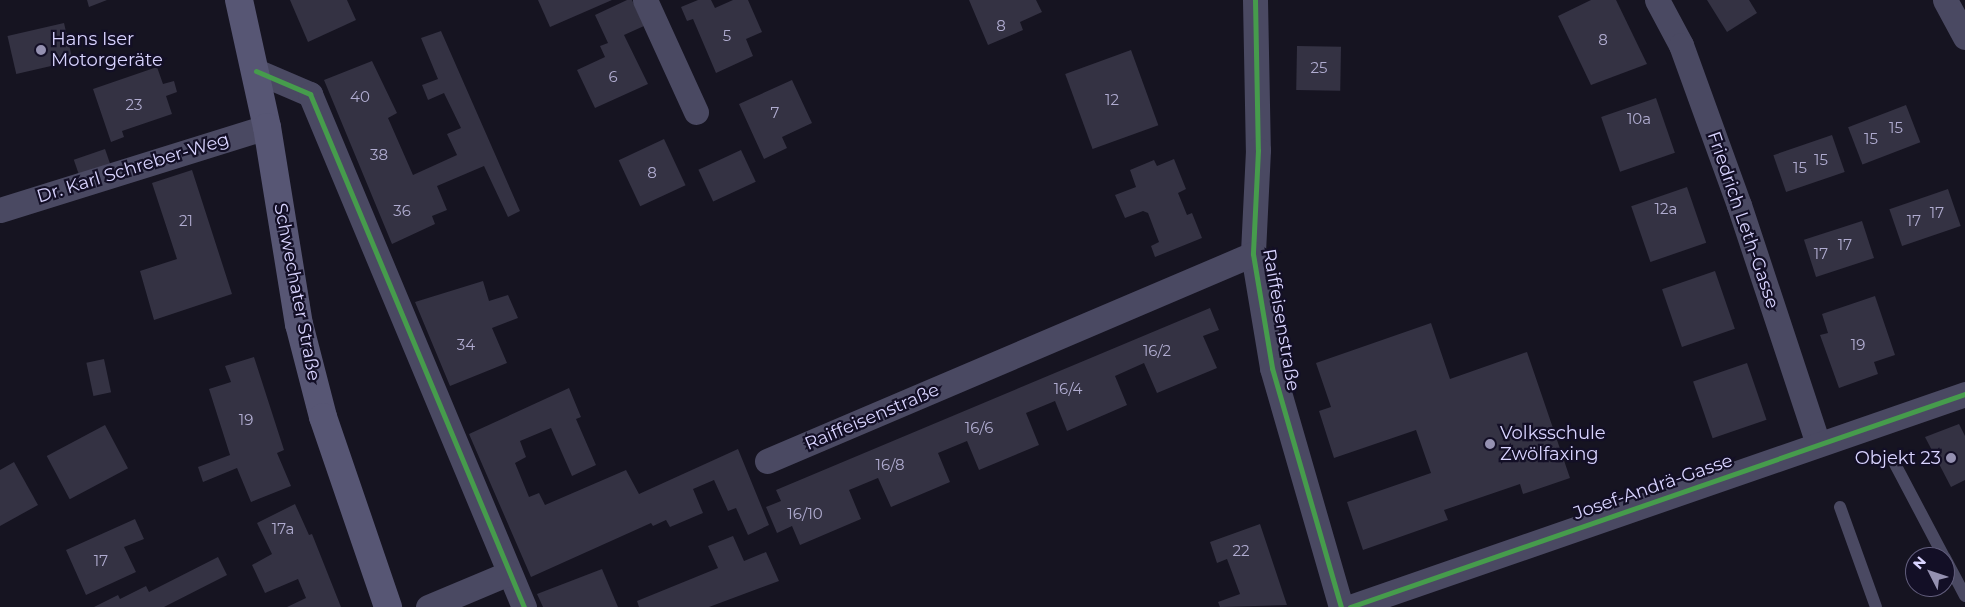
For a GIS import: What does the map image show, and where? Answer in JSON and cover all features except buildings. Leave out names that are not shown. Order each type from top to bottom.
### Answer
[{"type":"main road","name":"Schwechater Straße","points":[[238,0],[256,71],[300,324],[322,417],[388,607]]},
{"type":"street","points":[[645,0],[696,112]]},
{"type":"street","name":"Raiffeisenstraße","points":[[1255,0],[1258,150],[1253,254],[1272,368],[1341,607]]},
{"type":"street","name":"Friedrich Leth-Gasse","points":[[1657,0],[1681,45],[1739,205],[1818,444]]},
{"type":"street","points":[[1945,0],[1965,37]]},
{"type":"street","points":[[256,71],[310,94],[524,607]]},
{"type":"street","name":"Dr. Karl Schreber-Weg","points":[[0,210],[267,127]]},
{"type":"street","name":"Raiffeisenstraße","points":[[767,461],[1253,254]]},
{"type":"street","name":"Josef-Andrä-Gasse","points":[[1350,607],[1965,394]]},
{"type":"street","points":[[428,607],[509,572]]},
{"type":"lane","points":[[1896,464],[1939,547]]},
{"type":"lane","points":[[1840,508],[1876,607]]},
{"type":"lane","points":[[1955,577],[1965,596]]},
{"type":"cycle path","points":[[1255,0],[1258,150],[1253,254],[1272,368],[1341,607]]},
{"type":"cycle path","points":[[256,71],[310,94],[524,607]]},
{"type":"cycle path","points":[[1350,607],[1965,394]]},
{"type":"place","name":"Hans Iser Motorgeräte","points":[[41,50]]},
{"type":"place","name":"Volksschule Zwölfaxing","points":[[1490,444]]},
{"type":"place","name":"Objekt 23","points":[[1951,458]]}]
